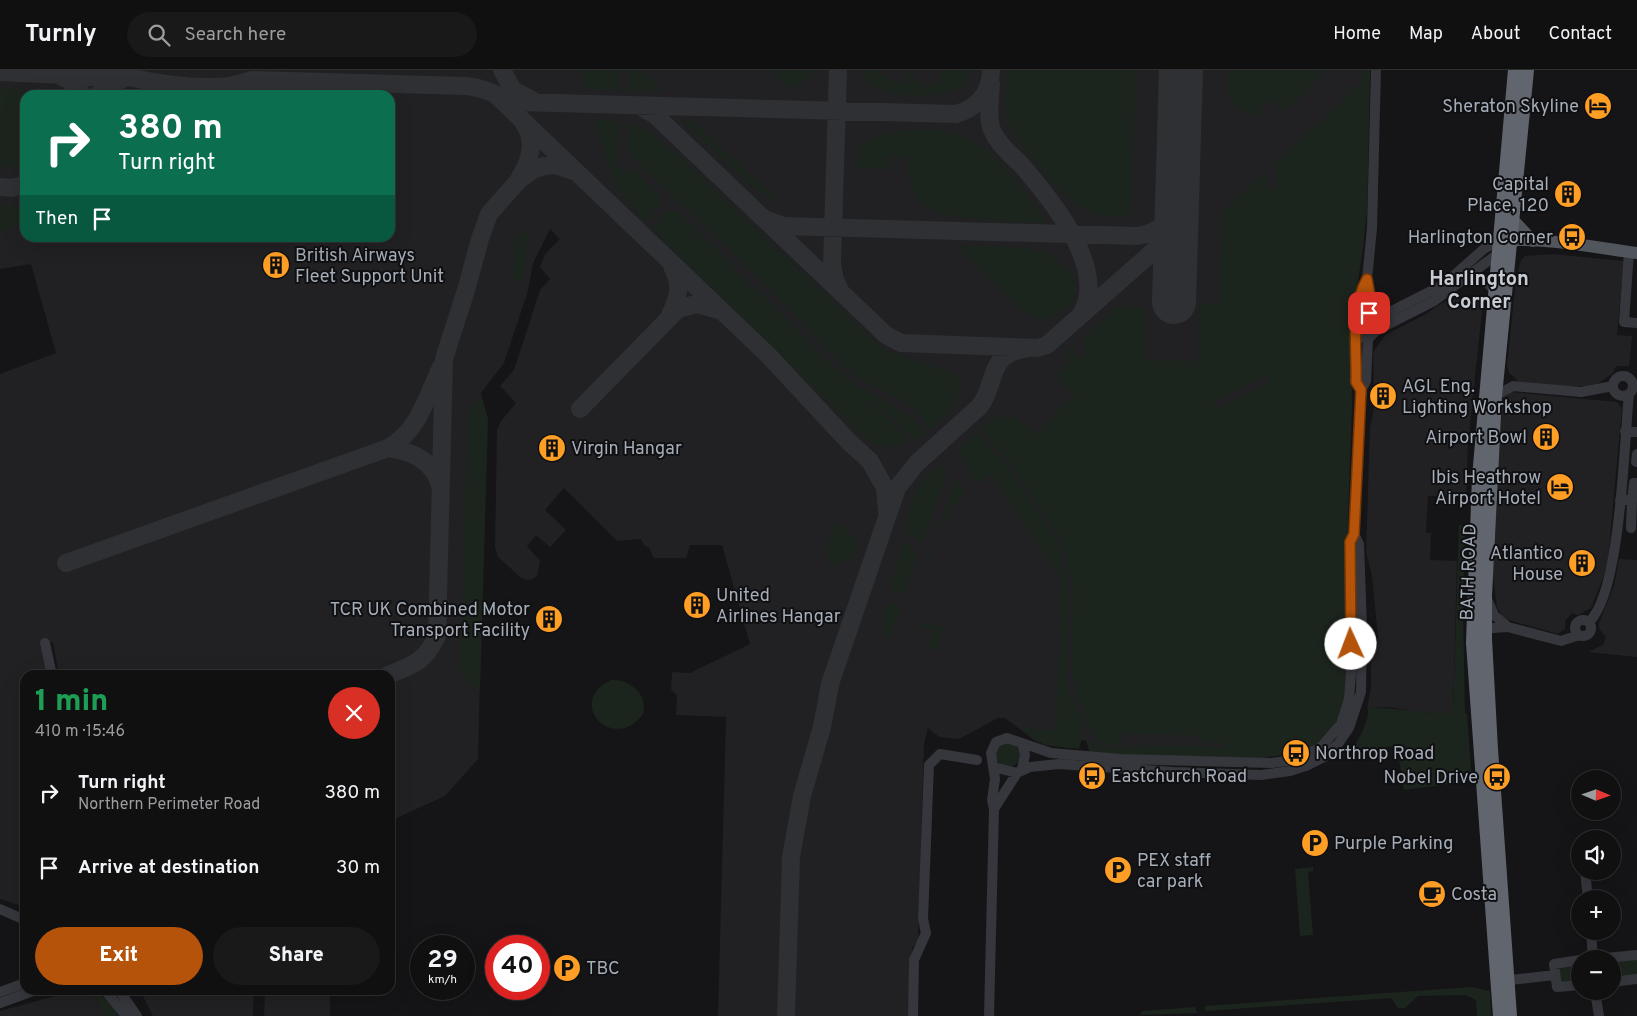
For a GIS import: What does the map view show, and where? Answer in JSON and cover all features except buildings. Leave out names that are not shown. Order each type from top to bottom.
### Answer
[{"type":"highway","name":"BATH ROAD","points":[[1510,1016],[1502,981],[1481,754],[1485,596],[1515,70]]},
{"type":"highway","name":"BATH ROAD","points":[[1484,629],[1479,477],[1495,291],[1512,219],[1527,70]]},
{"type":"highway","name":"BATH ROAD","points":[[1500,1016],[1502,981]]},
{"type":"main road","points":[[1512,219],[1533,241]]},
{"type":"main road","points":[[1505,246],[1533,241],[1563,242],[1576,246],[1633,253]]},
{"type":"main road","points":[[1505,246],[1565,250],[1576,246]]},
{"type":"street","points":[[989,1016],[994,809],[992,800],[995,784],[991,753],[996,742],[1010,738],[1057,754],[1121,759],[1272,763],[1291,761],[1313,753],[1326,744],[1337,731],[1348,708],[1351,673],[1350,542],[1354,534],[1361,390],[1356,382],[1362,341],[1368,323],[1370,296],[1367,279],[1372,228],[1376,70]]},
{"type":"street","points":[[1362,341],[1377,330],[1434,301],[1465,279],[1505,246]]},
{"type":"street","points":[[1368,323],[1443,285],[1485,248],[1505,246]]},
{"type":"street","points":[[1633,253],[1624,322],[1637,323]]},
{"type":"street","points":[[1362,341],[1356,315],[1359,293],[1367,279]]},
{"type":"street","points":[[1465,279],[1484,279],[1495,291]]},
{"type":"street","points":[[1370,296],[1378,306],[1392,312]]},
{"type":"street","points":[[1356,315],[1368,323],[1389,325]]},
{"type":"street","points":[[1498,368],[1513,386]]},
{"type":"street","points":[[1484,629],[1508,627],[1561,641],[1579,635],[1576,631],[1577,624],[1583,620],[1589,622],[1600,606],[1614,558],[1625,431],[1629,394],[1632,385],[1627,378],[1617,378],[1613,386]]},
{"type":"street","points":[[1495,396],[1513,386],[1581,392],[1613,386]]},
{"type":"street","points":[[1613,386],[1617,395],[1629,394]]},
{"type":"street","points":[[1625,431],[1637,432]]},
{"type":"street","points":[[1631,528],[1634,483],[1637,483]]},
{"type":"street","points":[[1620,500],[1632,500]]},
{"type":"street","points":[[993,767],[1019,771],[1060,764],[1183,773],[1261,775],[1290,771],[1324,757],[1338,744],[1349,728],[1361,692],[1362,613],[1359,544],[1354,534]]},
{"type":"street","points":[[1485,596],[1494,615],[1508,627]]},
{"type":"street","points":[[45,643],[51,670]]},
{"type":"street","points":[[994,809],[1019,771],[1025,755],[1022,743]]},
{"type":"street","points":[[912,1016],[914,960],[926,933],[923,920],[928,770],[931,762],[938,755],[943,754],[977,760]]},
{"type":"street","points":[[0,909],[20,918]]},
{"type":"street","points":[[1621,956],[1637,955]]},
{"type":"street","points":[[1571,961],[1554,964],[1557,987],[1571,986]]},
{"type":"street","points":[[1502,981],[1555,975]]},
{"type":"street","points":[[1621,981],[1637,979]]},
{"type":"street","points":[[0,992],[20,984]]},
{"type":"street","points":[[0,1004],[23,995]]},
{"type":"street","points":[[109,995],[126,1016]]},
{"type":"street","points":[[122,995],[137,1016]]},
{"type":"street","points":[[1596,1000],[1599,1016]]},
{"type":"shaded area","points":[[0,70],[1370,70],[1367,210],[1363,249],[1285,746],[1097,750],[1089,741],[1081,740],[1069,748],[1045,745],[1034,740],[1005,718],[998,718],[959,739],[939,737],[928,728],[924,744],[918,942],[912,948],[910,1016],[718,1016],[726,717],[676,715],[677,695],[671,690],[672,672],[690,673],[750,644],[722,545],[690,545],[686,558],[654,558],[649,548],[644,545],[641,539],[617,541],[564,488],[545,510],[566,530],[550,547],[536,535],[527,546],[540,561],[537,576],[527,580],[520,577],[498,557],[495,547],[497,430],[501,421],[516,403],[500,386],[514,370],[540,290],[550,279],[540,267],[545,254],[560,239],[550,229],[533,263],[528,291],[504,363],[481,393],[486,424],[478,759],[445,796],[395,819],[395,670],[58,670],[53,642],[40,644],[47,670],[20,670],[20,905],[0,899],[0,374],[56,353],[31,264],[0,269]]},
{"type":"shaded area","points":[[583,70],[619,70],[619,90],[584,89]]},
{"type":"shaded area","points":[[629,70],[641,70],[663,91],[629,91]]},
{"type":"shaded area","points":[[771,70],[814,70],[807,80],[788,89]]},
{"type":"shaded area","points":[[860,70],[877,70],[878,75],[886,76],[887,81],[908,82],[908,75],[911,74],[927,89],[933,82],[940,87],[940,70],[970,70],[961,87],[937,94],[915,96],[893,93],[869,85]]},
{"type":"shaded area","points":[[1008,70],[1136,70],[1131,214],[1108,217],[1086,211],[1055,185],[1031,158],[1009,123],[1005,97]]},
{"type":"shaded area","points":[[1227,70],[1324,70],[1304,94],[1285,109],[1278,112],[1278,103],[1262,103],[1262,115],[1243,112],[1232,103],[1229,97]]},
{"type":"shaded area","points":[[1363,70],[1370,70],[1367,210],[1351,330],[1352,406],[1345,599],[1347,662],[1345,698],[1336,723],[1320,742],[1304,752],[1253,759],[1090,754],[1086,740],[1091,741],[1095,747],[1098,745],[1114,748],[1145,745],[1225,747],[1225,744],[1202,742],[1199,736],[1122,733],[1122,744],[1106,745],[1098,741],[1087,726],[1084,711],[1075,695],[1076,684],[1071,673],[1073,590],[1062,541],[1011,464],[980,430],[999,413],[1008,420],[1014,415],[1035,435],[1074,394],[1056,375],[1072,360],[1066,352],[1074,345],[1074,356],[1084,356],[1085,336],[1118,306],[1146,308],[1146,360],[1198,361],[1198,303],[1220,304],[1222,212],[1267,171],[1267,189],[1275,189],[1275,164],[1338,105],[1353,87],[1360,85]],"holes":[[[1267,375],[1270,382],[1217,409],[1213,402]]]},
{"type":"shaded area","points":[[0,87],[20,91],[20,166],[0,168]]},
{"type":"shaded area","points":[[593,119],[620,122],[616,167],[625,171],[635,171],[660,197],[660,204],[645,222],[617,189]]},
{"type":"shaded area","points":[[681,120],[692,120],[781,204],[754,188]]},
{"type":"shaded area","points":[[630,124],[642,127],[670,148],[885,350],[948,371],[959,378],[960,386],[957,401],[943,419],[931,429],[906,402],[855,376],[828,351],[770,289],[635,160],[627,148]]},
{"type":"shaded area","points":[[923,129],[960,135],[977,143],[989,152],[1011,174],[1047,223],[960,217],[928,209],[919,202],[913,191],[907,157],[891,157],[890,170],[854,167],[863,145],[876,136],[892,132]]},
{"type":"shaded area","points":[[0,205],[20,206],[20,226],[0,232]]},
{"type":"shaded area","points":[[677,211],[822,356],[860,388],[884,400],[913,419],[926,433],[920,438],[914,439],[870,399],[870,402],[905,436],[906,442],[900,446],[888,448],[877,444],[860,433],[651,228],[666,212]]},
{"type":"shaded area","points":[[517,233],[529,233],[523,285],[513,277],[514,241]]},
{"type":"shaded area","points":[[954,245],[1029,248],[1030,251],[1049,252],[1069,271],[1072,271],[1076,282],[1075,301],[1057,315],[1040,320],[1024,312]]},
{"type":"shaded area","points":[[1552,254],[1624,261],[1617,335],[1632,336],[1629,366],[1616,366],[1613,373],[1599,383],[1587,386],[1556,386],[1519,382],[1509,373],[1507,366],[1516,278],[1521,260],[1525,256]]},
{"type":"shaded area","points":[[1456,298],[1483,301],[1468,444],[1466,496],[1428,496],[1426,533],[1431,533],[1430,560],[1457,561],[1453,714],[1419,712],[1390,707],[1367,708],[1371,688],[1371,648],[1378,638],[1372,576],[1366,552],[1370,428],[1374,408],[1373,352],[1385,335],[1426,314],[1442,303]]},
{"type":"shaded area","points":[[1511,392],[1617,402],[1622,408],[1608,560],[1603,578],[1591,608],[1578,615],[1572,613],[1565,621],[1565,629],[1558,634],[1505,619],[1497,608],[1493,576],[1496,481],[1503,398]]},
{"type":"shaded area","points":[[482,398],[488,419],[480,691],[466,679],[460,662],[468,414],[473,404]]},
{"type":"shaded area","points":[[977,433],[1011,469],[1058,541],[1069,591],[1066,686],[1082,718],[1082,737],[1079,749],[1045,745],[1017,727],[1056,730],[1061,583],[1055,569],[992,474],[978,484],[957,451]]},
{"type":"shaded area","points":[[939,466],[946,469],[947,473],[922,543],[916,537],[905,533],[908,513],[918,488]]},
{"type":"shaded area","points":[[956,479],[966,492],[952,507],[942,525],[929,561],[927,560]]},
{"type":"shaded area","points":[[835,523],[847,529],[858,543],[851,557],[829,566],[830,533]]},
{"type":"shaded area","points":[[1459,525],[1465,525],[1463,613],[1465,713],[1467,714],[1472,781],[1404,790],[1397,746],[1351,750],[1365,725],[1368,708],[1453,713]]},
{"type":"shaded area","points":[[903,542],[909,543],[917,555],[905,595],[891,590]]},
{"type":"shaded area","points":[[1619,559],[1637,560],[1637,657],[1588,652],[1603,645],[1606,638],[1599,628],[1599,623],[1614,586]]},
{"type":"shaded area","points":[[888,602],[901,606],[890,637],[885,635],[886,631],[883,630],[886,620],[882,618]]},
{"type":"shaded area","points":[[922,623],[944,628],[941,631],[942,635],[936,651],[928,649],[931,647],[929,645],[934,630],[921,626]]},
{"type":"shaded area","points":[[611,680],[618,680],[631,685],[640,695],[644,707],[643,714],[631,725],[619,729],[608,727],[598,721],[593,711],[592,701],[598,690]]},
{"type":"shaded area","points":[[1008,743],[1017,746],[1020,755],[1017,764],[1008,767],[999,764],[996,755],[999,746]]},
{"type":"shaded area","points":[[1313,867],[1313,871],[1308,872],[1313,935],[1300,936],[1295,869]]},
{"type":"shaded area","points":[[1637,959],[1637,976],[1621,978],[1621,960]]},
{"type":"shaded area","points":[[1571,965],[1571,983],[1561,984],[1559,967]]},
{"type":"shaded area","points":[[1472,987],[1490,991],[1491,1016],[1477,1016],[1476,1000],[1465,995],[1418,996],[1405,1008],[1398,1008],[1391,998],[1205,1011],[1205,1006]]},
{"type":"shaded area","points":[[59,995],[94,995],[105,1016],[0,1016],[0,1011]]},
{"type":"shaded area","points":[[94,995],[100,995],[104,998],[119,1016],[105,1016]]},
{"type":"shaded area","points":[[142,995],[254,995],[253,1016],[153,1016]]},
{"type":"shaded area","points":[[265,995],[330,995],[330,1016],[264,1016]]},
{"type":"shaded area","points":[[1195,1007],[1197,1013],[1139,1015],[1142,1011]]},
{"type":"taxiway","points":[[112,70],[153,82],[203,87],[230,86],[252,80],[466,86],[480,88],[519,102],[956,114],[971,108],[982,98],[989,85],[991,70]]},
{"type":"taxiway","points":[[502,70],[513,90],[532,100]]},
{"type":"taxiway","points":[[838,70],[832,265],[839,288]]},
{"type":"taxiway","points":[[0,72],[125,78]]},
{"type":"taxiway","points":[[59,76],[69,80],[78,90]]},
{"type":"taxiway","points":[[103,90],[110,84],[123,79]]},
{"type":"taxiway","points":[[991,84],[989,107],[992,130],[995,136],[1049,199],[1062,217],[1082,256],[1088,276],[1088,295],[1082,313]]},
{"type":"taxiway","points":[[497,96],[768,355],[849,442],[870,461],[885,488],[887,512]]},
{"type":"taxiway","points":[[639,106],[655,115],[886,335],[901,343],[1038,348],[1047,345],[1166,240],[1177,218]]},
{"type":"taxiway","points":[[519,179],[526,166],[531,145],[528,131],[524,124]]},
{"type":"taxiway","points":[[395,672],[417,662],[423,657],[437,636],[444,359],[489,214],[519,180],[533,170],[555,165],[576,172]]},
{"type":"taxiway","points":[[0,187],[12,188],[20,186]]},
{"type":"taxiway","points":[[767,220],[784,226],[1136,236],[1144,235],[1162,225],[1171,214],[1177,200]]},
{"type":"taxiway","points":[[670,315],[676,302],[678,290],[677,279],[672,266]]},
{"type":"taxiway","points":[[580,409],[678,309],[696,304],[719,310]]},
{"type":"taxiway","points":[[786,1016],[791,857],[802,796],[822,727],[830,684],[897,488],[917,463],[980,406],[986,397],[999,362],[1005,356],[1015,351],[1028,348]]},
{"type":"taxiway","points":[[66,563],[388,448],[407,433],[421,413],[441,367]]},
{"type":"taxiway","points":[[388,448],[413,454],[427,463],[437,477],[440,486]]},
{"type":"runway","points":[[1174,302],[1181,70]]},
{"type":"place","name":"Sheraton Skyline","points":[[1598,106]]},
{"type":"place","name":"Capital Place, 120","points":[[1568,194]]},
{"type":"place","name":"Harlington Corner","points":[[1572,237]]},
{"type":"place","name":"British Airways Fleet Support Unit","points":[[276,265]]},
{"type":"place","name":"AGL Eng. Lighting Workshop","points":[[1383,396]]},
{"type":"place","name":"Airport Bowl","points":[[1546,437]]},
{"type":"place","name":"Virgin Hangar","points":[[552,448]]},
{"type":"place","name":"Ibis Heathrow Airport Hotel","points":[[1560,487]]},
{"type":"place","name":"Atlantico House","points":[[1582,563]]},
{"type":"place","name":"United Airlines Hangar","points":[[697,605]]},
{"type":"place","name":"TCR UK Combined Motor Transport Facility","points":[[549,619]]},
{"type":"place","name":"Northrop Road","points":[[1296,753]]},
{"type":"place","name":"Eastchurch Road","points":[[1092,776]]},
{"type":"place","name":"Nobel Drive","points":[[1497,777]]},
{"type":"place","name":"Purple Parking","points":[[1315,843]]},
{"type":"place","name":"PEX staff car park","points":[[1118,870]]},
{"type":"place","name":"Costa","points":[[1432,894]]},
{"type":"place","name":"TBC","points":[[567,968]]},
{"type":"district","name":"Harlington Corner","points":[[1479,290]]},
{"type":"route","points":[[1351,644],[1350,542],[1354,534],[1361,390],[1356,382],[1356,315],[1359,293],[1367,279],[1370,296],[1369,313]]}]
